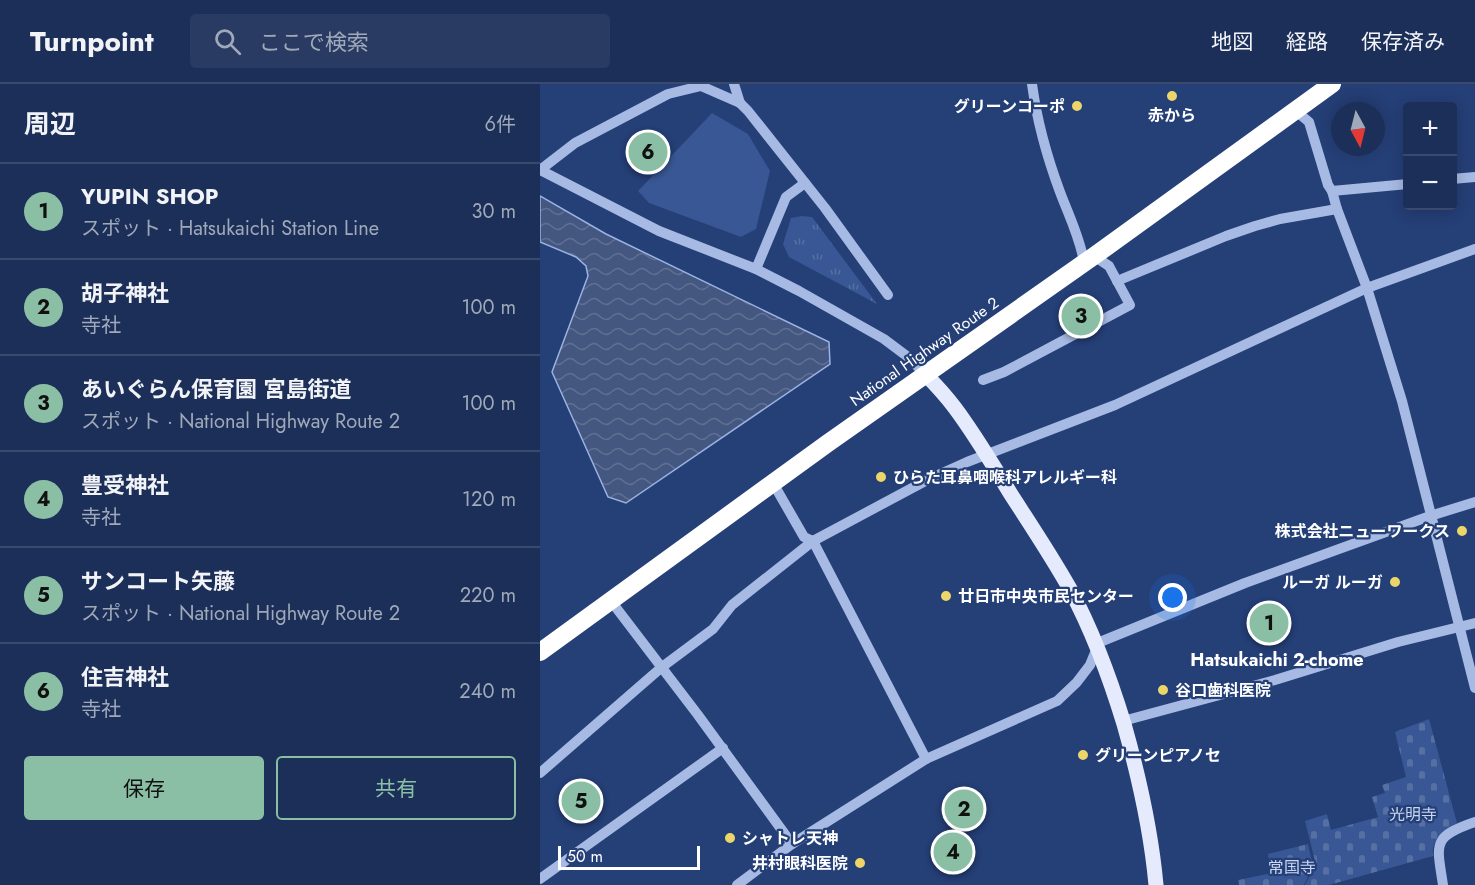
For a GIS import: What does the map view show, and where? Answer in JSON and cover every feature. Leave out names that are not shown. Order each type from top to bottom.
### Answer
[{"type":"highway","name":"National Highway Route 2","points":[[540,652],[773,483],[1296,111],[1323,87]]},
{"type":"main road","points":[[926,374],[956,409],[1070,590],[1106,668],[1141,787],[1149,827],[1155,885]]},
{"type":"street","points":[[734,84],[740,103]]},
{"type":"street","points":[[983,380],[1014,367],[1130,305],[1109,266],[1089,259],[1081,245],[1050,163],[1040,128],[1032,84]]},
{"type":"street","points":[[888,295],[825,208],[748,111],[740,103],[701,86],[668,94],[575,143],[540,170],[659,231],[756,269],[799,291],[875,334],[908,357],[926,374]]},
{"type":"street","points":[[1296,111],[1309,122],[1336,209],[1367,288],[1402,401],[1475,688]]},
{"type":"street","points":[[1457,179],[1475,177]]},
{"type":"street","points":[[756,269],[786,197],[805,183]]},
{"type":"street","points":[[1332,191],[1403,184]]},
{"type":"street","points":[[1118,281],[1255,226],[1336,209]]},
{"type":"street","points":[[540,773],[662,667],[713,629],[732,605],[813,541],[929,479],[986,454],[1115,405],[1367,288],[1475,249]]},
{"type":"street","points":[[773,483],[804,537],[813,541],[926,759]]},
{"type":"street","points":[[737,885],[792,844],[926,759],[1057,701],[1084,674],[1090,665],[1096,646],[1235,587],[1430,516],[1475,502]]},
{"type":"street","points":[[611,601],[723,748],[792,844]]},
{"type":"street","points":[[1123,721],[1265,683],[1398,642],[1475,623]]},
{"type":"street","points":[[540,879],[723,748]]},
{"type":"street","points":[[1443,885],[1438,851],[1440,842],[1454,830],[1475,822]]},
{"type":"green space","points":[[712,113],[748,134],[770,171],[756,229],[741,237],[649,203],[638,191]]},
{"type":"green space","points":[[812,217],[877,304],[789,257],[783,244],[791,218]]},
{"type":"green space","name":"光明寺","points":[[1429,719],[1457,823],[1443,832],[1436,840],[1433,856],[1329,885],[1305,885],[1316,865],[1305,821],[1327,814],[1331,830],[1378,817],[1372,797],[1385,793],[1382,785],[1406,777],[1395,732]]},
{"type":"green space","name":"常国寺","points":[[1308,844],[1313,867],[1304,885],[1239,885],[1238,880],[1272,873],[1268,854]]},
{"type":"water","points":[[540,196],[606,234],[829,342],[830,364],[626,503],[608,497],[552,372],[588,276],[586,266],[576,257],[540,242]]},
{"type":"place","name":"赤から","points":[[1172,96]]},
{"type":"place","name":"グリーンコーポ","points":[[1077,106]]},
{"type":"place","name":"住吉神社","points":[[648,152]]},
{"type":"place","name":"あいぐらん保育園 宮島街道","points":[[1081,316]]},
{"type":"place","name":"ひらた耳鼻咽喉科アレルギー科","points":[[881,477]]},
{"type":"place","name":"株式会社ニューワークス","points":[[1462,531]]},
{"type":"place","name":"ルーガ ルーガ","points":[[1395,582]]},
{"type":"place","name":"廿日市中央市民センター","points":[[946,596]]},
{"type":"place","name":"YUPIN SHOP","points":[[1269,623]]},
{"type":"place","name":"谷口歯科医院","points":[[1163,690]]},
{"type":"place","name":"グリーンピアノセ","points":[[1083,755]]},
{"type":"place","name":"サンコート矢藤","points":[[581,801]]},
{"type":"place","name":"胡子神社","points":[[964,809]]},
{"type":"place","name":"シャトレ天神","points":[[730,838]]},
{"type":"place","name":"豊受神社","points":[[953,852]]},
{"type":"place","name":"井村眼科医院","points":[[860,863]]},
{"type":"district","name":"Hatsukaichi 2-chome","points":[[1277,660]]}]
